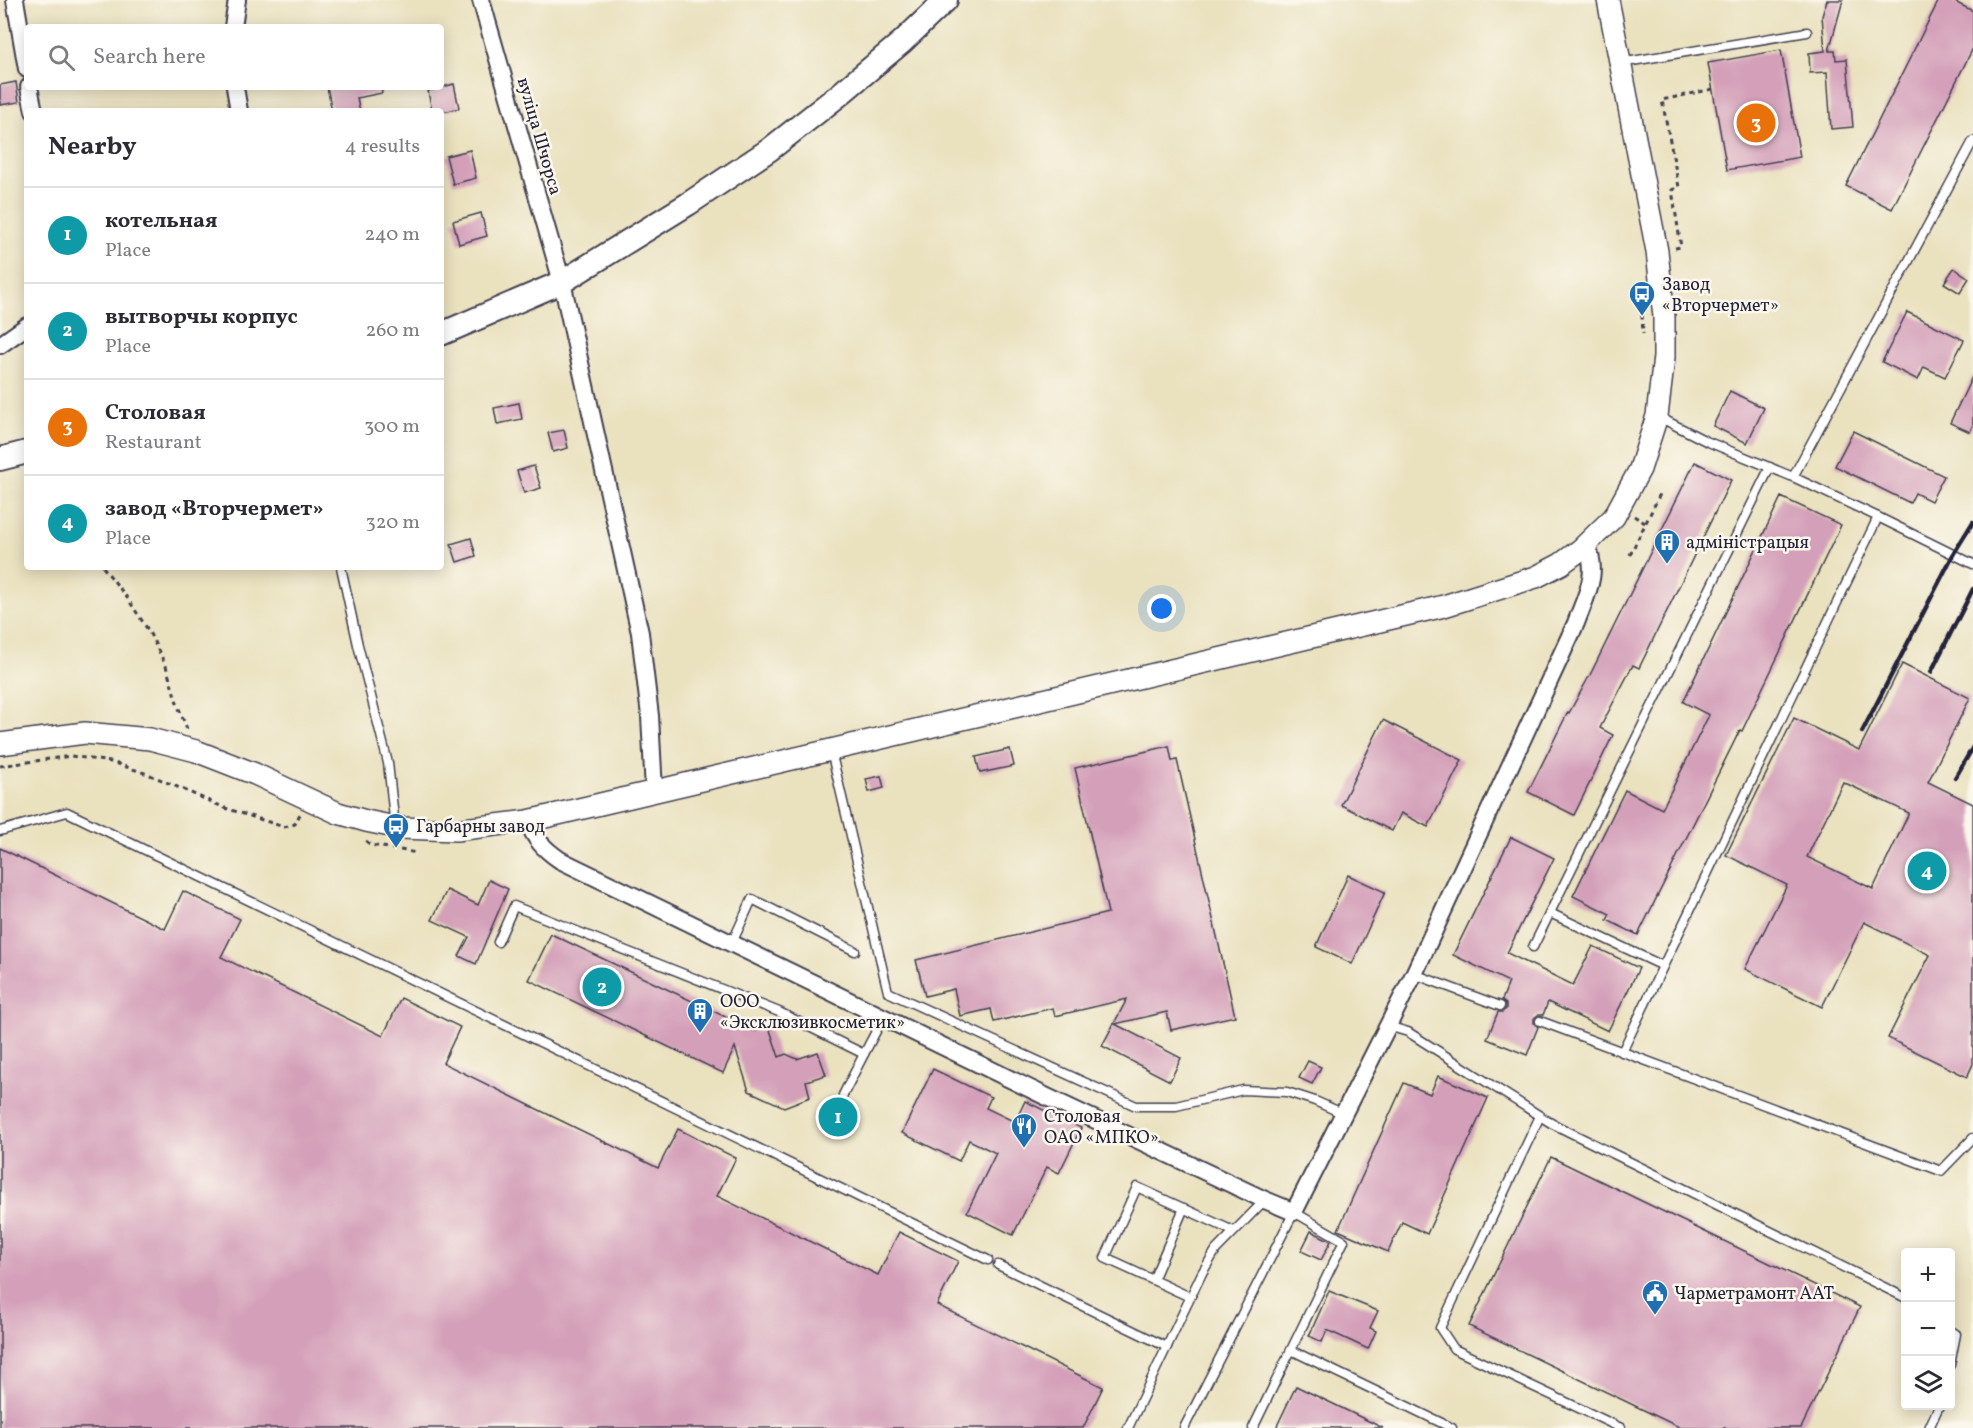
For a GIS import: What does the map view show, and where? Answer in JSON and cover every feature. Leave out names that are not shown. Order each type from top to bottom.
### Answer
[{"type":"main road","points":[[444,333],[562,282],[688,204],[769,150],[884,57],[946,0]]},
{"type":"main road","points":[[0,459],[24,453]]},
{"type":"street","points":[[15,0],[24,49]]},
{"type":"street","points":[[233,24],[237,0]]},
{"type":"street","name":"вуліца Шчорса","points":[[481,0],[562,282],[640,633],[650,716],[654,791]]},
{"type":"street","points":[[0,744],[85,733],[150,739],[196,751],[255,774],[338,813],[395,828],[456,830],[528,821],[1444,606],[1536,577],[1561,564],[1614,517],[1640,469],[1657,416],[1664,357],[1665,317],[1657,250],[1608,0]]},
{"type":"street","points":[[30,90],[33,108]]},
{"type":"street","points":[[236,90],[238,108]]},
{"type":"street","points":[[0,345],[24,328]]},
{"type":"street","points":[[528,821],[534,836],[543,848],[560,860],[883,1018],[1294,1212],[1414,974],[1576,623],[1593,573],[1586,544]]},
{"type":"lane","points":[[1619,63],[1807,32]]},
{"type":"lane","points":[[1792,477],[1973,141]]},
{"type":"lane","points":[[1657,416],[1706,441],[1770,467],[1878,517],[1973,564]]},
{"type":"lane","points":[[1533,947],[1770,467]]},
{"type":"lane","points":[[1622,1052],[1878,517]]},
{"type":"lane","points":[[342,570],[388,763],[395,828]]},
{"type":"lane","points":[[831,750],[888,992],[1136,1106],[1176,1106],[1243,1090],[1287,1092],[1344,1114]]},
{"type":"lane","points":[[0,831],[67,812],[988,1260]]},
{"type":"lane","points":[[732,943],[752,899],[855,951]]},
{"type":"lane","points":[[498,942],[514,906],[778,1012],[864,1054]]},
{"type":"lane","points":[[1550,913],[1663,966]]},
{"type":"lane","points":[[1414,974],[1500,1006]]},
{"type":"lane","points":[[843,1095],[883,1018]]},
{"type":"lane","points":[[1540,1022],[1941,1171],[1973,1138]]},
{"type":"lane","points":[[1388,1026],[1408,1032],[1540,1116],[1901,1296]]},
{"type":"lane","points":[[1540,1116],[1440,1328],[1454,1349],[1621,1428]]},
{"type":"lane","points":[[1190,1298],[1105,1258],[1137,1187],[1233,1232]]},
{"type":"lane","points":[[1128,1428],[1190,1298],[1216,1250],[1265,1200]]},
{"type":"lane","points":[[1153,1280],[1184,1208]]},
{"type":"lane","points":[[1184,1428],[1294,1212],[1344,1241],[1252,1428]]},
{"type":"lane","points":[[998,1265],[1167,1347]]},
{"type":"lane","points":[[1290,1350],[1452,1428]]},
{"type":"lane","points":[[1929,1428],[1937,1410]]},
{"type":"path","points":[[1657,250],[1681,247],[1672,190],[1679,187],[1662,100],[1713,89]]},
{"type":"path","points":[[1641,296],[1642,334]]},
{"type":"path","points":[[1630,555],[1661,492]]},
{"type":"path","points":[[105,570],[148,630],[166,666],[187,729],[195,732]]},
{"type":"path","points":[[0,766],[71,756],[111,762],[148,774],[225,808],[284,827],[295,824],[301,813]]},
{"type":"path","points":[[371,845],[417,853]]},
{"type":"building","points":[[1827,0],[1843,0],[1829,51],[1835,51],[1836,60],[1847,59],[1853,127],[1831,129],[1827,72],[1810,73],[1809,53],[1825,51],[1822,16]]},
{"type":"building","points":[[1939,0],[1951,0],[1973,11],[1973,48],[1892,209],[1846,186]]},
{"type":"building","points":[[1781,50],[1800,157],[1727,170],[1708,63]]},
{"type":"building","points":[[16,82],[19,102],[0,105],[0,85]]},
{"type":"building","points":[[454,84],[459,108],[444,111],[444,108],[431,108],[428,91],[444,90],[444,87]]},
{"type":"building","points":[[328,90],[382,90],[382,93],[357,98],[359,108],[331,108]]},
{"type":"building","points":[[470,150],[476,178],[453,184],[446,156]]},
{"type":"building","points":[[481,213],[487,236],[459,244],[453,221]]},
{"type":"building","points":[[1954,268],[1969,278],[1960,293],[1944,283]]},
{"type":"building","points":[[1907,312],[1964,340],[1945,377],[1924,367],[1918,380],[1882,362]]},
{"type":"building","points":[[1973,375],[1973,425],[1970,432],[1950,423]]},
{"type":"building","points":[[1730,391],[1764,408],[1747,443],[1713,426]]},
{"type":"building","points":[[519,403],[522,419],[497,424],[494,408]]},
{"type":"building","points":[[564,430],[568,448],[553,452],[548,433]]},
{"type":"building","points":[[1853,431],[1944,476],[1931,501],[1915,493],[1910,503],[1835,466]]},
{"type":"building","points":[[1695,462],[1731,480],[1639,668],[1633,665],[1600,728],[1613,735],[1574,815],[1528,792],[1568,712],[1592,671]]},
{"type":"building","points":[[534,466],[541,488],[524,493],[517,471]]},
{"type":"building","points":[[1781,497],[1841,525],[1742,731],[1740,730],[1638,935],[1607,920],[1610,914],[1573,896],[1625,790],[1662,809],[1709,715],[1683,702]]},
{"type":"building","points":[[471,538],[476,556],[457,562],[451,544]]},
{"type":"building","points":[[1902,664],[1970,698],[1928,782],[1973,804],[1973,1064],[1967,1077],[1888,1038],[1930,955],[1864,922],[1822,1007],[1745,969],[1787,885],[1726,855],[1794,718],[1859,750]],"holes":[[[1843,782],[1909,813],[1873,889],[1807,857]]]},
{"type":"building","points":[[1383,720],[1462,760],[1428,827],[1401,813],[1392,831],[1341,805]]},
{"type":"building","points":[[1169,746],[1172,761],[1177,760],[1235,1016],[1171,1030],[1167,1012],[1115,1024],[1181,1058],[1170,1081],[1102,1046],[1127,999],[1055,1016],[1053,1008],[994,1022],[991,1009],[960,1016],[954,989],[925,996],[916,960],[1108,913],[1075,768]]},
{"type":"building","points":[[1010,749],[1014,766],[980,773],[976,757]]},
{"type":"building","points":[[881,776],[884,788],[869,792],[866,779]]},
{"type":"building","points":[[1511,837],[1554,858],[1507,953],[1573,985],[1593,946],[1639,968],[1608,1031],[1548,1002],[1543,1015],[1534,1018],[1534,1023],[1538,1027],[1527,1055],[1487,1039],[1498,1012],[1506,1009],[1506,1004],[1502,1000],[1509,982],[1453,955]]},
{"type":"building","points":[[0,848],[165,929],[183,891],[240,919],[221,957],[383,1036],[401,998],[460,1027],[443,1063],[658,1168],[678,1129],[736,1158],[717,1196],[878,1275],[899,1232],[958,1261],[937,1305],[1103,1387],[1083,1428],[0,1428]]},
{"type":"building","points":[[1348,875],[1385,892],[1352,964],[1316,947]]},
{"type":"building","points":[[489,880],[508,889],[476,964],[459,956],[469,937],[432,920],[447,890],[478,905]]},
{"type":"building","points":[[551,934],[755,1031],[769,1027],[779,1057],[786,1054],[797,1059],[818,1052],[826,1075],[806,1081],[810,1097],[784,1107],[749,1091],[735,1047],[723,1073],[529,980]]},
{"type":"building","points":[[1308,1061],[1321,1067],[1312,1084],[1299,1078]]},
{"type":"building","points":[[933,1069],[991,1097],[986,1108],[1015,1122],[1025,1101],[1081,1128],[1059,1173],[1047,1167],[1013,1235],[967,1212],[996,1153],[969,1140],[959,1161],[902,1133]]},
{"type":"building","points":[[1438,1076],[1488,1098],[1427,1234],[1402,1222],[1388,1252],[1338,1230],[1404,1083],[1430,1094]]},
{"type":"building","points":[[835,1104],[849,1111],[840,1131],[826,1124]]},
{"type":"building","points":[[1551,1157],[1860,1307],[1801,1428],[1681,1428],[1469,1326]]},
{"type":"building","points":[[1311,1231],[1331,1241],[1321,1260],[1301,1251]]},
{"type":"building","points":[[1329,1291],[1378,1311],[1370,1328],[1376,1331],[1368,1349],[1327,1330],[1322,1342],[1309,1336]]},
{"type":"building","points":[[1296,1386],[1383,1428],[1276,1428]]},
{"type":"railway","points":[[1862,732],[1954,553],[1973,522]]},
{"type":"railway","points":[[1931,672],[1973,589]]},
{"type":"railway","points":[[1955,778],[1973,747]]},
{"type":"place","name":"Столовая","points":[[1756,123]]},
{"type":"place","name":"Завод «Вторчермет»","points":[[1642,317]]},
{"type":"place","name":"адміністрацыя","points":[[1667,565]]},
{"type":"place","name":"Гарбарны завод","points":[[396,849]]},
{"type":"place","name":"завод «Вторчермет»","points":[[1927,871]]},
{"type":"place","name":"вытворчы корпус","points":[[602,987]]},
{"type":"place","name":"ООО «Эксклюзивкосметик»","points":[[700,1034]]},
{"type":"place","name":"котельная","points":[[838,1117]]},
{"type":"place","name":"Столовая ОАО «МПКО»","points":[[1024,1149]]},
{"type":"place","name":"Чарметрамонт ААТ","points":[[1655,1316]]}]
